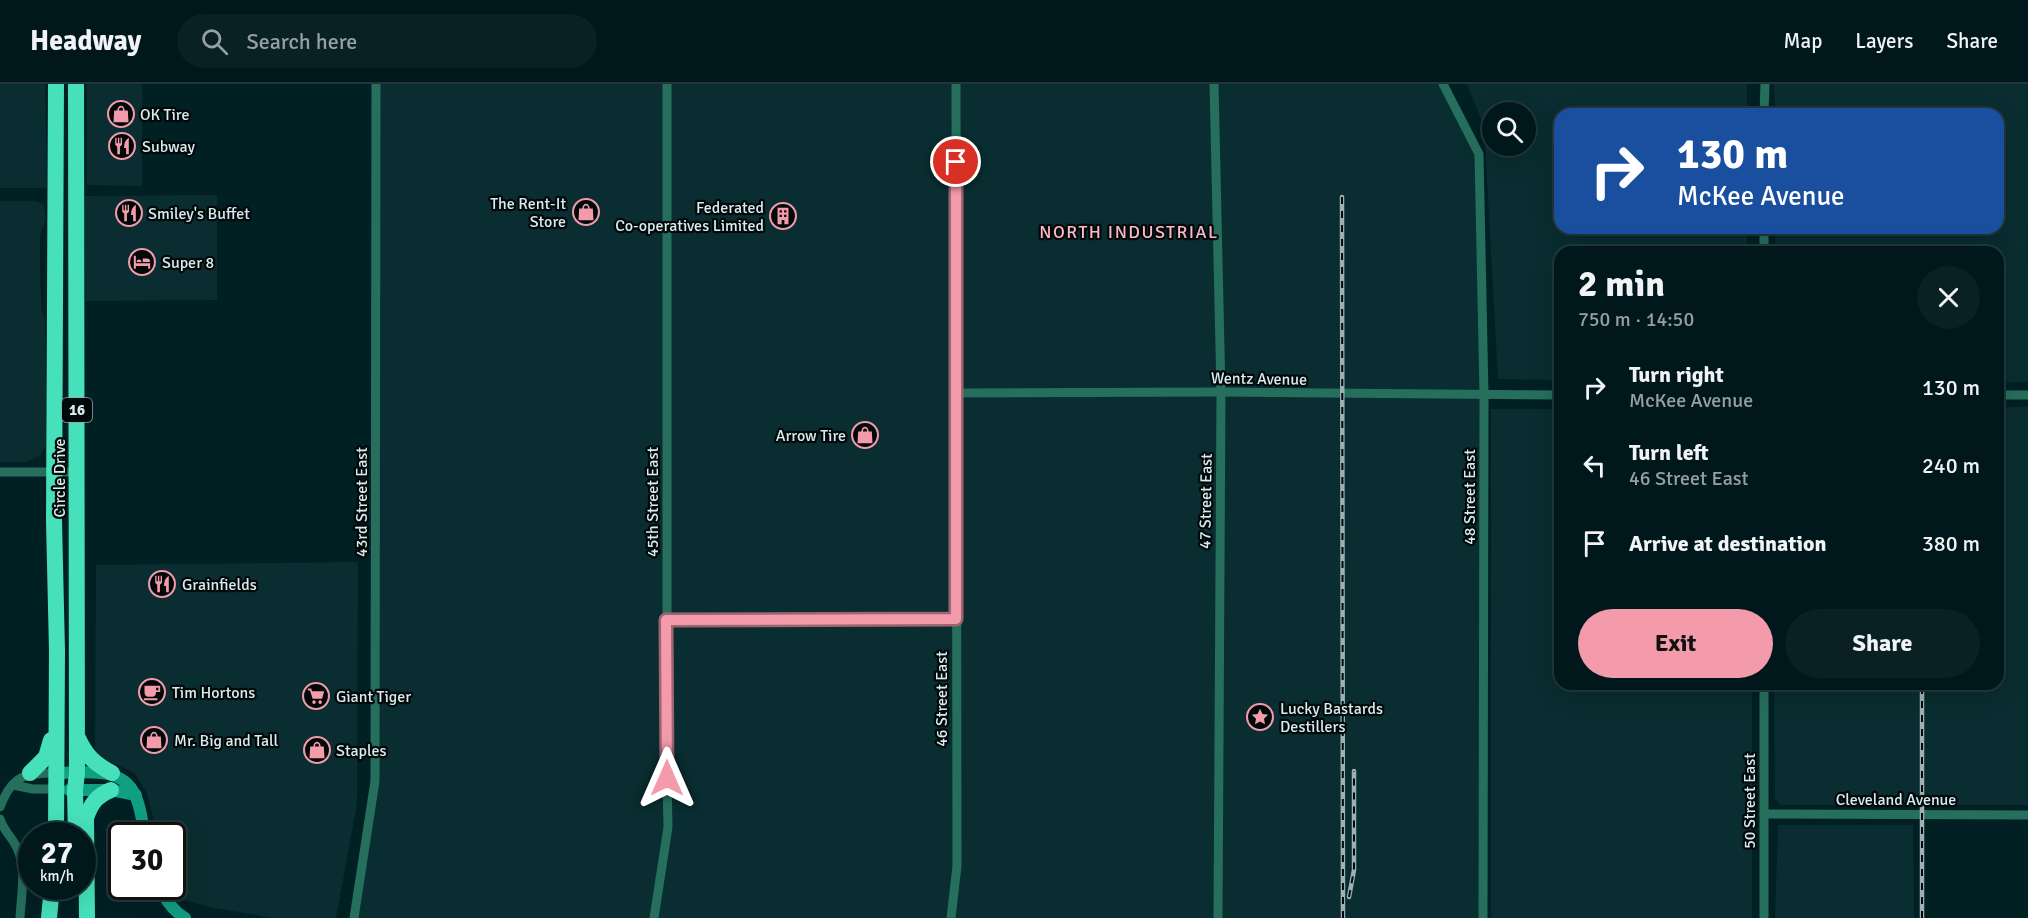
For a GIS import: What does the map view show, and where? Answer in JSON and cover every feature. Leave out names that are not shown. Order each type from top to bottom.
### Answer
[{"type":"highway","name":"Circle Drive","points":[[56,84],[56,822]]},
{"type":"highway","name":"Circle Drive","points":[[76,84],[79,784],[76,822]]},
{"type":"highway","points":[[30,773],[46,757],[57,710]]},
{"type":"highway","points":[[77,737],[92,762],[111,782],[92,805],[86,818]]},
{"type":"highway","points":[[79,784],[86,818],[87,914]]},
{"type":"highway","points":[[49,918],[52,900]]},
{"type":"highway","points":[[55,900],[57,918]]},
{"type":"highway","points":[[76,900],[76,918]]},
{"type":"street","name":"43rd Street East","points":[[354,918],[375,781],[376,84]]},
{"type":"street","name":"45th Street East","points":[[654,918],[668,827],[667,84]]},
{"type":"street","name":"46 Street East","points":[[951,918],[957,866],[956,84]]},
{"type":"street","name":"47 Street East","points":[[1214,84],[1221,392],[1218,918]]},
{"type":"street","name":"48 Street East","points":[[1443,84],[1479,154],[1484,395],[1484,918]]},
{"type":"street","points":[[1764,108],[1765,84]]},
{"type":"street","name":"Wentz Avenue","points":[[957,393],[1221,392],[1554,395]]},
{"type":"street","points":[[2004,395],[2028,395]]},
{"type":"street","points":[[0,472],[78,472]]},
{"type":"street","points":[[666,620],[956,619]]},
{"type":"street","name":"50 Street East","points":[[1764,690],[1764,918]]},
{"type":"street","points":[[0,807],[8,790],[30,773],[56,781],[79,784],[111,782],[130,784],[136,795],[142,822]]},
{"type":"street","points":[[13,785],[33,789],[56,781]]},
{"type":"street","points":[[79,784],[111,782]]},
{"type":"street","name":"Cleveland Avenue","points":[[1764,814],[2028,814]]},
{"type":"street","points":[[0,819],[21,858],[20,918]]},
{"type":"street","points":[[167,900],[185,918]]},
{"type":"shaded area","points":[[0,84],[45,84],[47,188],[0,188]]},
{"type":"shaded area","points":[[87,84],[142,84],[142,186],[87,185]]},
{"type":"shaded area","points":[[376,84],[1443,84],[1479,154],[1483,918],[354,918],[374,787]]},
{"type":"shaded area","points":[[1467,84],[1747,84],[1747,108],[1554,108],[1554,234],[1747,234],[1747,246],[1554,246],[1554,380],[1498,379],[1486,156],[1536,156],[1536,102],[1482,102],[1482,121]]},
{"type":"shaded area","points":[[1774,84],[2028,84],[2028,382],[2004,383],[2004,246],[1776,246],[1775,234],[2004,234],[2004,108],[1775,108]]},
{"type":"shaded area","points":[[217,195],[217,300],[85,301],[84,196]]},
{"type":"shaded area","points":[[0,201],[36,201],[44,205],[46,219],[40,235],[40,280],[42,313],[45,320],[46,445],[40,456],[27,462],[0,462]]},
{"type":"shaded area","points":[[2004,407],[2028,407],[2028,805],[1780,805],[1775,798],[1774,690],[2004,690]]},
{"type":"shaded area","points":[[1491,409],[1554,409],[1554,690],[1752,690],[1752,918],[1491,918]]},
{"type":"shaded area","points":[[358,562],[357,804],[336,918],[273,918],[214,908],[184,900],[186,900],[186,822],[154,822],[147,794],[135,774],[101,758],[95,750],[96,565]]},
{"type":"shaded area","points":[[1778,825],[1913,825],[1914,918],[1775,918]]},
{"type":"railway","points":[[1342,197],[1343,918]]},
{"type":"railway","points":[[1922,690],[1922,918]]},
{"type":"railway","points":[[1349,897],[1354,870],[1354,771]]},
{"type":"place","name":"OK Tire","points":[[121,114]]},
{"type":"place","name":"Subway","points":[[122,146]]},
{"type":"place","name":"The Rent-It Store","points":[[586,212]]},
{"type":"place","name":"Smiley's Buffet","points":[[129,213]]},
{"type":"place","name":"Federated Co-operatives Limited","points":[[783,216]]},
{"type":"place","name":"Super 8","points":[[142,262]]},
{"type":"place","name":"Arrow Tire","points":[[865,435]]},
{"type":"place","name":"Grainfields","points":[[162,584]]},
{"type":"place","name":"Tim Hortons","points":[[152,692]]},
{"type":"place","name":"Giant Tiger","points":[[316,696]]},
{"type":"place","name":"Lucky Bastards Destillers","points":[[1260,717]]},
{"type":"place","name":"Mr. Big and Tall","points":[[154,740]]},
{"type":"place","name":"Staples","points":[[317,750]]},
{"type":"district","name":"NORTH INDUSTRIAL","points":[[1129,232]]},
{"type":"route","points":[[667,778],[666,620],[956,619],[956,162]]}]
